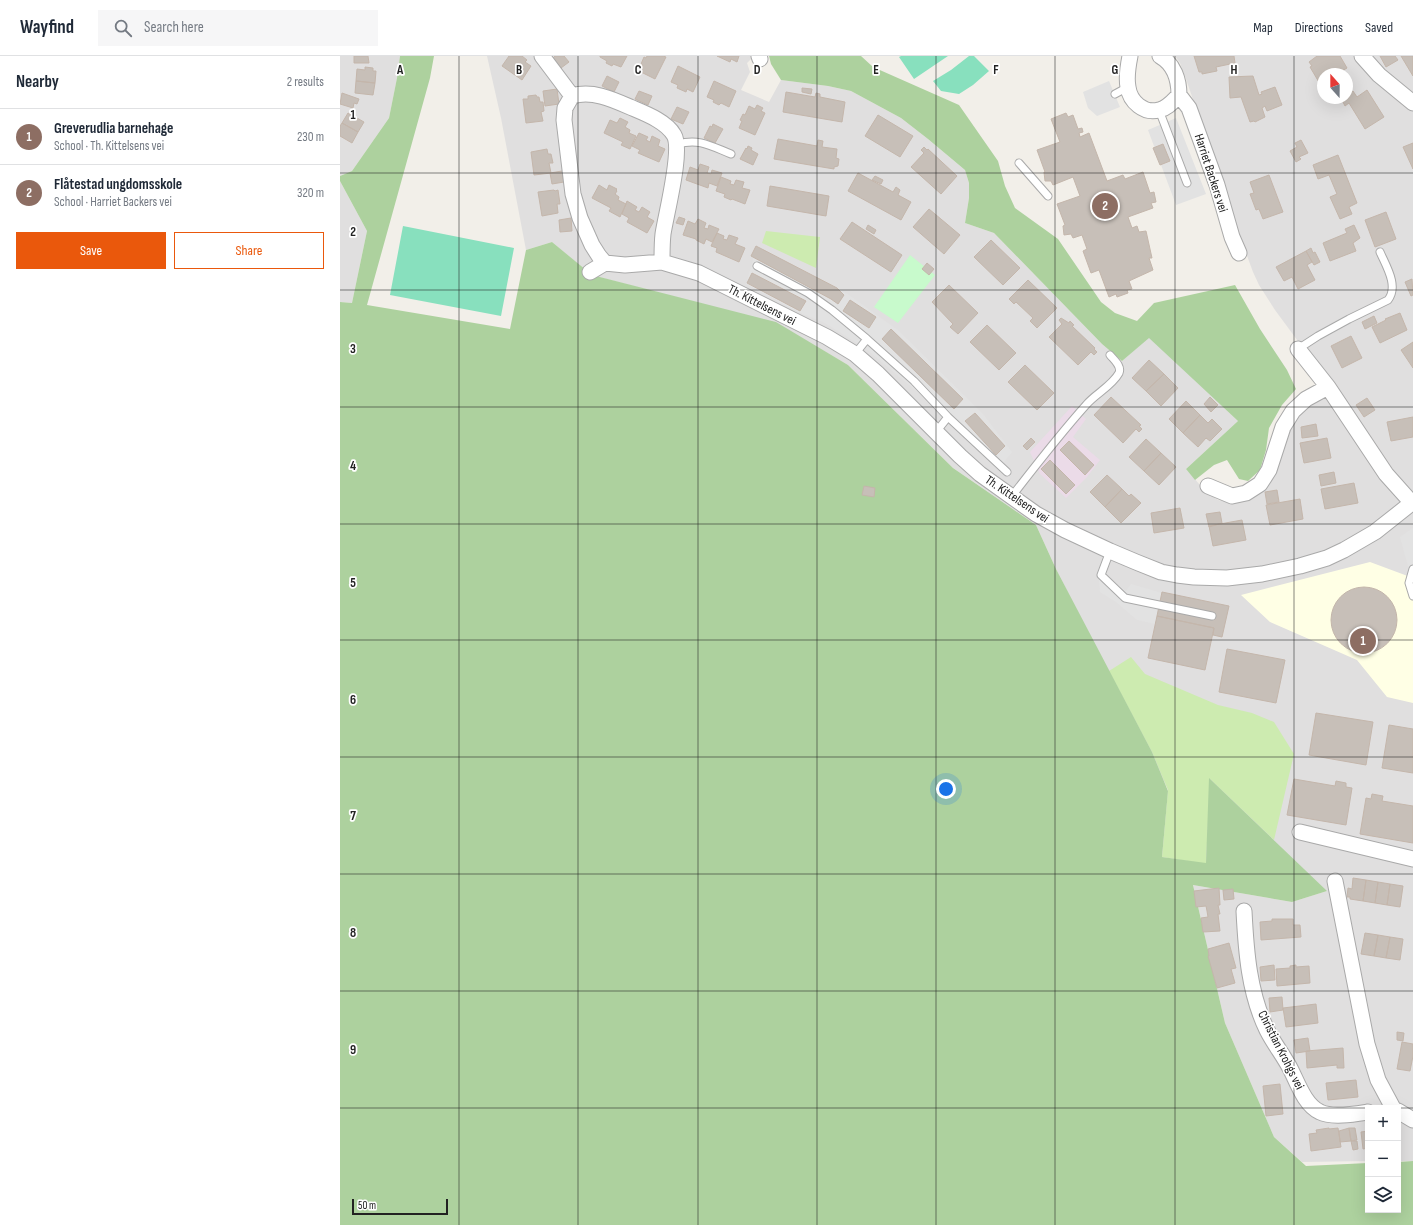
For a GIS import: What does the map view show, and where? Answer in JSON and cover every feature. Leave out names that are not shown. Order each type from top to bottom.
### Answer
[{"type":"street","points":[[542,56],[572,96]]},
{"type":"street","points":[[1130,56],[1128,69],[1121,91],[1144,109],[1159,110],[1169,105],[1179,95]]},
{"type":"street","name":"Harriet Backers vei","points":[[1160,56],[1174,70],[1179,84],[1179,95],[1189,108],[1217,185],[1232,237],[1239,253]]},
{"type":"street","points":[[1362,56],[1378,75],[1413,103]]},
{"type":"street","points":[[590,272],[605,263],[592,245],[580,218],[573,194],[564,120],[565,108],[572,96],[580,94],[594,94],[623,104],[654,118],[666,126],[674,134],[678,144],[676,165],[663,236],[662,262]]},
{"type":"street","name":"Th. Kittelsens vei","points":[[605,263],[626,265],[662,262],[699,273],[826,337],[854,354],[878,374],[980,474],[1042,517],[1065,530],[1110,551],[1161,572],[1194,577],[1227,578],[1262,574],[1300,566],[1326,558],[1344,550],[1375,532],[1413,504]]},
{"type":"street","points":[[1298,349],[1328,387],[1386,474],[1413,504]]},
{"type":"street","points":[[1208,486],[1232,496],[1246,493],[1260,484],[1269,470],[1283,427],[1293,411],[1306,399],[1328,387]]},
{"type":"street","points":[[1300,832],[1413,859]]},
{"type":"street","points":[[1335,881],[1367,1044],[1378,1080],[1390,1105]]},
{"type":"street","name":"Christian Krohgs vei","points":[[1244,910],[1246,950],[1255,998],[1268,1030],[1305,1098],[1314,1109],[1321,1113],[1346,1115],[1365,1112]]},
{"type":"street","points":[[1401,1113],[1413,1120]]},
{"type":"lane","points":[[1159,110],[1187,183]]},
{"type":"lane","points":[[678,144],[689,141],[699,142],[731,154]]},
{"type":"lane","points":[[1019,163],[1048,196]]},
{"type":"lane","points":[[1298,349],[1349,319],[1388,300],[1392,296],[1394,286],[1380,252]]},
{"type":"lane","points":[[758,266],[808,293],[832,310],[914,381],[948,417],[1007,472]]},
{"type":"lane","points":[[854,354],[867,339]]},
{"type":"lane","points":[[1012,496],[1087,404],[1109,384],[1118,373],[1118,364],[1110,355]]},
{"type":"lane","points":[[936,432],[948,417]]},
{"type":"lane","points":[[1110,551],[1101,575],[1125,598],[1212,616]]},
{"type":"lane","points":[[1413,568],[1409,583],[1413,596]]},
{"type":"shaded area","points":[[340,56],[400,56],[389,118],[352,171],[340,176]]},
{"type":"shaded area","points":[[487,56],[754,56],[747,63],[750,72],[741,90],[769,102],[781,80],[828,86],[851,91],[901,118],[965,170],[969,183],[969,198],[965,223],[994,233],[1102,344],[1122,361],[1149,337],[1238,421],[1186,469],[1207,493],[1218,500],[1229,502],[1249,497],[1288,429],[1302,408],[1334,390],[1275,310],[1259,285],[1235,223],[1186,79],[1180,63],[1175,56],[1413,56],[1413,1161],[1401,1161],[1401,1105],[1365,1105],[1365,1161],[1302,1162],[1274,1137],[1225,1023],[1193,885],[1292,902],[1327,891],[1206,864],[1056,569],[1036,525],[953,468],[848,365],[776,323],[591,275],[552,242],[526,250],[501,118]]},
{"type":"shaded area","points":[[1109,81],[1120,107],[1097,116],[1088,108],[1083,92]]},
{"type":"shaded area","points":[[1176,118],[1206,194],[1176,205],[1148,130]]},
{"type":"shaded area","points":[[340,181],[367,231],[352,303],[340,302]]},
{"type":"shaded area","points":[[757,246],[849,295],[899,331],[983,414],[1012,452],[999,468],[921,395],[865,348],[825,323],[803,314],[746,284]]},
{"type":"shaded area","points":[[1072,406],[1086,419],[1073,437],[1100,460],[1087,477],[1066,498],[1040,474],[1030,452]]},
{"type":"shaded area","points":[[1413,528],[1413,578],[1411,577],[1400,537]]},
{"type":"shaded area","points":[[1370,562],[1413,578],[1413,703],[1387,697],[1357,660],[1270,622],[1241,595]]},
{"type":"shaded area","points":[[1098,569],[1126,591],[1131,584],[1165,594],[1161,609],[1158,609],[1155,624],[1137,620],[1116,602],[1100,592]]},
{"type":"green space","points":[[400,56],[434,56],[430,78],[367,305],[510,329],[526,250],[552,242],[592,275],[776,322],[848,365],[953,468],[1036,525],[1056,569],[1152,752],[1168,791],[1162,857],[1206,863],[1209,778],[1327,891],[1292,902],[1193,885],[1225,1023],[1274,1137],[1306,1166],[1365,1163],[1365,1213],[1401,1213],[1401,1162],[1413,1161],[1413,1225],[340,1225],[340,302],[352,303],[367,231],[340,181],[340,176],[352,171],[389,118]]},
{"type":"green space","points":[[769,56],[861,56],[873,67],[959,105],[998,161],[1005,186],[1015,208],[1058,239],[1101,302],[1115,313],[1137,321],[1154,303],[1235,285],[1260,329],[1287,370],[1296,389],[1282,405],[1269,428],[1266,450],[1260,470],[1248,481],[1239,479],[1227,460],[1214,465],[1195,480],[1186,469],[1238,421],[1149,338],[1122,361],[1102,344],[994,233],[965,223],[969,198],[969,183],[965,170],[928,139],[901,118],[851,91],[828,86],[781,80],[771,64]]},
{"type":"green space","points":[[948,56],[914,79],[899,57]]},
{"type":"green space","points":[[969,56],[974,56],[989,71],[973,85],[959,94],[941,91],[933,81],[951,70]]},
{"type":"green space","points":[[403,226],[514,248],[501,316],[390,295]]},
{"type":"green space","points":[[766,231],[820,237],[816,268],[762,243]]},
{"type":"green space","points":[[910,255],[935,275],[898,323],[874,307]]},
{"type":"green space","points":[[1131,657],[1145,674],[1218,705],[1252,713],[1274,722],[1294,754],[1274,840],[1210,779],[1206,864],[1162,857],[1168,790],[1152,752],[1109,671]]},
{"type":"building","points":[[354,56],[368,56],[369,63],[354,63]]},
{"type":"building","points":[[509,56],[522,56],[527,60],[525,62],[531,66],[522,80],[502,66]]},
{"type":"building","points":[[555,56],[564,56],[569,62],[561,68],[553,58]]},
{"type":"building","points":[[600,56],[627,56],[621,67],[613,64],[612,66],[606,63],[607,61]]},
{"type":"building","points":[[647,56],[666,57],[655,79],[639,71],[643,65],[641,64],[644,57],[646,58]]},
{"type":"building","points":[[717,56],[739,56],[737,62],[731,59],[730,62]]},
{"type":"building","points":[[1194,56],[1234,56],[1235,63],[1216,67],[1217,71],[1202,74],[1202,72],[1199,72]]},
{"type":"building","points":[[1317,56],[1340,56],[1347,68],[1317,68],[1317,79],[1310,67],[1312,66],[1309,62]]},
{"type":"building","points":[[1380,56],[1395,56],[1398,60],[1386,67]]},
{"type":"building","points":[[1401,56],[1413,56],[1413,76]]},
{"type":"building","points":[[678,66],[700,77],[693,92],[687,89],[686,92],[677,88],[678,85],[671,82]]},
{"type":"building","points":[[365,67],[373,68],[373,71],[376,71],[375,83],[356,81],[357,69],[365,70]]},
{"type":"building","points":[[607,76],[619,82],[614,92],[602,86]]},
{"type":"building","points":[[1253,76],[1259,95],[1262,94],[1261,92],[1275,87],[1282,105],[1267,111],[1265,106],[1262,108],[1265,117],[1255,122],[1250,122],[1241,97],[1230,98],[1229,77]]},
{"type":"building","points":[[356,81],[375,83],[373,95],[355,93]]},
{"type":"building","points":[[714,81],[736,91],[729,107],[721,103],[719,105],[713,102],[714,100],[707,97]]},
{"type":"building","points":[[802,88],[812,89],[811,94],[802,92]]},
{"type":"building","points":[[557,89],[559,104],[545,106],[543,91]]},
{"type":"building","points":[[1367,90],[1384,117],[1365,129],[1350,104],[1353,104],[1353,91],[1357,97]]},
{"type":"building","points":[[639,91],[652,96],[648,105],[635,99]]},
{"type":"building","points":[[786,92],[815,97],[816,93],[820,94],[820,97],[845,102],[842,122],[783,112]]},
{"type":"building","points":[[342,93],[359,99],[357,104],[354,103],[353,108],[340,104]]},
{"type":"building","points":[[536,95],[539,97],[540,102],[543,102],[544,111],[541,112],[543,121],[526,123],[523,99],[528,99],[528,96]]},
{"type":"building","points":[[757,105],[763,108],[761,111],[765,113],[755,135],[739,128],[742,121],[740,120],[743,114],[745,115],[749,106],[755,109]]},
{"type":"building","points":[[677,107],[689,112],[683,124],[671,119]]},
{"type":"building","points":[[348,113],[364,122],[358,132],[342,123]]},
{"type":"building","points":[[1066,113],[1068,117],[1073,115],[1078,129],[1082,128],[1083,132],[1079,133],[1080,137],[1089,133],[1107,181],[1123,175],[1125,179],[1143,172],[1150,193],[1154,192],[1156,202],[1151,203],[1153,208],[1128,217],[1132,228],[1137,226],[1139,232],[1146,231],[1152,258],[1149,258],[1153,270],[1129,281],[1132,289],[1127,290],[1128,293],[1117,297],[1116,294],[1109,297],[1099,270],[1091,273],[1083,251],[1087,249],[1082,235],[1073,238],[1071,234],[1064,235],[1063,226],[1065,225],[1057,204],[1080,196],[1073,177],[1053,185],[1051,181],[1045,181],[1045,172],[1037,150],[1060,142],[1051,119]]},
{"type":"building","points":[[878,115],[913,136],[900,157],[865,136]]},
{"type":"building","points":[[620,118],[628,122],[625,127],[630,130],[629,133],[636,136],[630,149],[621,145],[623,142],[604,133],[610,120],[617,123]]},
{"type":"building","points":[[342,123],[358,132],[352,143],[340,136],[340,126]]},
{"type":"building","points":[[713,124],[723,129],[715,143],[704,138],[710,126],[712,127]]},
{"type":"building","points":[[639,133],[648,137],[646,140],[650,142],[652,136],[660,140],[658,146],[665,149],[659,162],[638,153],[640,150],[632,146]]},
{"type":"building","points":[[778,139],[817,146],[818,140],[823,141],[822,147],[837,149],[836,158],[839,159],[838,166],[834,167],[834,169],[774,159]]},
{"type":"building","points":[[1301,140],[1308,153],[1299,157],[1301,159],[1296,162],[1290,151],[1297,147],[1295,143]]},
{"type":"building","points":[[1413,143],[1413,169],[1403,147]]},
{"type":"building","points":[[1163,144],[1170,161],[1160,165],[1153,148]]},
{"type":"building","points":[[748,146],[752,148],[751,150],[758,154],[753,165],[740,159]]},
{"type":"building","points":[[924,147],[957,176],[941,194],[911,167],[924,153],[921,150]]},
{"type":"building","points":[[547,149],[548,154],[551,154],[553,163],[549,163],[551,173],[534,175],[531,152]]},
{"type":"building","points":[[1338,155],[1357,203],[1349,207],[1352,214],[1340,219],[1330,197],[1337,194],[1329,175],[1318,179],[1313,165]]},
{"type":"building","points":[[700,164],[709,167],[707,173],[711,174],[712,170],[722,173],[717,186],[709,183],[708,188],[686,180],[690,167],[698,170]]},
{"type":"building","points":[[562,171],[564,182],[552,184],[550,173]]},
{"type":"building","points":[[858,173],[893,192],[896,187],[900,190],[898,195],[911,202],[901,220],[848,191]]},
{"type":"building","points":[[1269,175],[1283,212],[1263,219],[1259,209],[1256,210],[1250,194],[1254,193],[1250,182]]},
{"type":"building","points":[[875,176],[883,180],[881,184],[872,180]]},
{"type":"building","points":[[721,177],[731,181],[730,184],[734,185],[736,180],[744,182],[742,188],[750,190],[745,204],[724,197],[725,194],[716,191]]},
{"type":"building","points":[[599,185],[607,190],[609,185],[617,189],[615,194],[619,197],[618,200],[626,204],[620,217],[609,211],[611,208],[592,198]]},
{"type":"building","points":[[770,186],[829,196],[826,216],[767,206]]},
{"type":"building","points":[[558,190],[560,204],[557,204],[558,213],[542,216],[538,192]]},
{"type":"building","points":[[627,201],[637,207],[635,210],[639,212],[642,207],[650,212],[647,217],[654,221],[647,233],[627,222],[629,218],[622,214]]},
{"type":"building","points":[[929,209],[960,235],[944,254],[913,227]]},
{"type":"building","points":[[1386,212],[1396,239],[1375,247],[1365,220]]},
{"type":"building","points":[[679,217],[685,219],[683,225],[676,223]]},
{"type":"building","points":[[571,218],[572,231],[560,232],[559,220]]},
{"type":"building","points":[[698,219],[706,223],[704,228],[708,229],[709,225],[719,229],[712,242],[706,239],[704,244],[696,239],[683,235],[688,221],[695,224]]},
{"type":"building","points":[[852,222],[902,255],[891,272],[840,239]]},
{"type":"building","points":[[868,225],[876,230],[874,234],[866,229]]},
{"type":"building","points":[[1354,225],[1360,238],[1353,243],[1356,251],[1330,261],[1323,243],[1347,233],[1345,229]]},
{"type":"building","points":[[717,233],[724,236],[723,239],[727,240],[729,235],[738,238],[735,244],[745,248],[739,262],[716,252],[717,248],[711,246]]},
{"type":"building","points":[[991,240],[1020,268],[1003,285],[974,257]]},
{"type":"building","points":[[756,246],[837,288],[844,295],[838,304],[751,256]]},
{"type":"building","points":[[1311,248],[1313,253],[1315,252],[1320,262],[1314,265],[1306,251]]},
{"type":"building","points":[[1306,251],[1312,262],[1307,265],[1315,280],[1298,289],[1292,277],[1284,281],[1276,267]]},
{"type":"building","points":[[927,263],[934,269],[929,275],[922,269]]},
{"type":"building","points":[[752,273],[806,301],[800,311],[747,283]]},
{"type":"building","points":[[1412,279],[1413,295],[1411,296],[1405,282]]},
{"type":"building","points":[[1028,280],[1057,308],[1037,328],[1030,321],[1033,318],[1016,302],[1014,304],[1009,299]]},
{"type":"building","points":[[949,285],[978,313],[958,334],[950,327],[953,324],[932,302]]},
{"type":"building","points":[[850,300],[876,317],[869,328],[843,311]]},
{"type":"building","points":[[1400,313],[1407,330],[1380,343],[1372,327],[1386,320],[1385,319]]},
{"type":"building","points":[[1374,316],[1377,323],[1365,329],[1362,322]]},
{"type":"building","points":[[1061,318],[1069,323],[1070,321],[1074,325],[1072,326],[1095,348],[1094,349],[1097,352],[1094,355],[1091,352],[1078,365],[1049,337],[1062,324],[1059,320]]},
{"type":"building","points":[[987,325],[1016,353],[999,370],[970,342]]},
{"type":"building","points":[[891,329],[963,399],[954,409],[882,339]]},
{"type":"building","points":[[1351,336],[1362,358],[1342,368],[1331,346]]},
{"type":"building","points":[[1413,342],[1413,368],[1401,350]]},
{"type":"building","points":[[1149,360],[1164,374],[1146,391],[1132,378]]},
{"type":"building","points":[[1025,365],[1054,393],[1037,410],[1008,382]]},
{"type":"building","points":[[1164,374],[1178,388],[1161,406],[1146,391]]},
{"type":"building","points":[[1111,397],[1141,425],[1139,426],[1142,429],[1139,432],[1136,429],[1123,443],[1094,415]]},
{"type":"building","points":[[1210,397],[1218,405],[1211,412],[1204,404]]},
{"type":"building","points":[[1367,398],[1375,410],[1364,417],[1356,405]]},
{"type":"building","points":[[1186,401],[1200,415],[1183,433],[1169,419]]},
{"type":"building","points":[[975,413],[1005,446],[996,455],[965,421]]},
{"type":"building","points":[[1200,415],[1208,423],[1212,419],[1222,429],[1210,441],[1206,438],[1198,447],[1183,433]]},
{"type":"building","points":[[1413,417],[1413,437],[1391,441],[1387,422]]},
{"type":"building","points":[[1316,424],[1318,436],[1302,438],[1301,427]]},
{"type":"building","points":[[1031,438],[1035,442],[1027,450],[1023,446]]},
{"type":"building","points":[[1327,438],[1331,458],[1304,463],[1300,443]]},
{"type":"building","points":[[1146,439],[1161,453],[1144,471],[1129,457]]},
{"type":"building","points":[[1069,441],[1094,465],[1085,475],[1060,450]]},
{"type":"building","points":[[1161,453],[1176,467],[1159,485],[1144,471]]},
{"type":"building","points":[[1050,460],[1075,485],[1066,494],[1041,469]]},
{"type":"building","points":[[1334,472],[1336,483],[1321,486],[1319,475]]},
{"type":"building","points":[[1107,475],[1122,489],[1105,507],[1090,492]]},
{"type":"building","points":[[1354,483],[1358,503],[1325,509],[1321,489]]},
{"type":"building","points":[[864,486],[875,488],[874,497],[862,495]]},
{"type":"building","points":[[1122,489],[1129,496],[1131,494],[1141,503],[1121,523],[1105,507]]},
{"type":"building","points":[[1277,490],[1279,502],[1267,504],[1265,492]]},
{"type":"building","points":[[1300,499],[1303,519],[1270,525],[1266,505]]},
{"type":"building","points":[[1180,508],[1184,528],[1154,533],[1151,513]]},
{"type":"building","points":[[1220,512],[1222,523],[1209,527],[1206,514]]},
{"type":"building","points":[[1242,520],[1246,540],[1213,546],[1209,526]]},
{"type":"building","points":[[1357,587],[1371,587],[1383,592],[1392,601],[1397,613],[1395,633],[1388,644],[1371,653],[1357,653],[1345,648],[1336,639],[1331,627],[1331,613],[1336,601],[1345,592]]},
{"type":"building","points":[[1162,592],[1229,606],[1222,637],[1213,635],[1214,628],[1157,616]]},
{"type":"building","points":[[1157,616],[1214,628],[1205,670],[1148,658]]},
{"type":"building","points":[[1227,649],[1285,660],[1276,703],[1219,692]]},
{"type":"building","points":[[1316,713],[1373,722],[1366,765],[1309,755]]},
{"type":"building","points":[[1389,725],[1413,729],[1413,773],[1382,768]]},
{"type":"building","points":[[1294,779],[1335,786],[1336,781],[1346,783],[1346,787],[1352,788],[1346,825],[1287,815]]},
{"type":"building","points":[[1372,794],[1383,796],[1382,801],[1413,806],[1413,843],[1360,834],[1366,798],[1371,799]]},
{"type":"building","points":[[1353,878],[1366,880],[1363,901],[1350,899],[1350,897],[1347,897],[1348,888],[1352,889]]},
{"type":"building","points":[[1366,880],[1378,882],[1375,903],[1363,901]]},
{"type":"building","points":[[1378,882],[1390,884],[1387,905],[1375,903]]},
{"type":"building","points":[[1390,884],[1403,886],[1400,907],[1387,905]]},
{"type":"building","points":[[1219,888],[1220,905],[1218,905],[1220,914],[1218,914],[1220,931],[1203,932],[1201,918],[1208,917],[1206,906],[1196,907],[1194,891]]},
{"type":"building","points":[[1233,889],[1234,899],[1224,900],[1223,890]]},
{"type":"building","points":[[1272,919],[1293,919],[1293,925],[1300,925],[1301,937],[1261,940],[1260,922],[1272,921]]},
{"type":"building","points":[[1365,933],[1378,935],[1374,956],[1361,954]]},
{"type":"building","points":[[1378,935],[1390,937],[1386,958],[1374,956]]},
{"type":"building","points":[[1390,937],[1403,939],[1400,960],[1386,958]]},
{"type":"building","points":[[1229,943],[1236,968],[1231,969],[1235,983],[1217,988],[1208,956],[1208,949]]},
{"type":"building","points":[[1274,965],[1275,980],[1261,981],[1260,967]]},
{"type":"building","points":[[1296,965],[1296,967],[1309,966],[1310,983],[1277,986],[1276,969],[1290,968],[1290,966]]},
{"type":"building","points":[[1282,997],[1283,1010],[1270,1012],[1269,998]]},
{"type":"building","points":[[1316,1004],[1318,1023],[1286,1027],[1283,1008]]},
{"type":"building","points":[[1397,1032],[1404,1033],[1403,1041],[1397,1040]]},
{"type":"building","points":[[1308,1038],[1310,1051],[1296,1053],[1294,1040]]},
{"type":"building","points":[[1402,1042],[1413,1044],[1413,1056],[1410,1071],[1397,1069]]},
{"type":"building","points":[[1343,1048],[1344,1068],[1337,1068],[1337,1065],[1307,1068],[1306,1051]]},
{"type":"building","points":[[1356,1080],[1358,1097],[1328,1100],[1326,1083]]},
{"type":"building","points":[[1280,1084],[1283,1114],[1266,1116],[1263,1086]]},
{"type":"building","points":[[1338,1128],[1341,1147],[1311,1151],[1309,1134],[1317,1133],[1316,1130]]},
{"type":"building","points":[[1349,1128],[1355,1128],[1357,1140],[1351,1141]]},
{"type":"building","points":[[1349,1128],[1351,1141],[1340,1142],[1339,1131]]},
{"type":"building","points":[[1365,1131],[1365,1149],[1363,1149],[1361,1132]]},
{"type":"building","points":[[1351,1141],[1357,1141],[1358,1149],[1353,1150]]},
{"type":"place","name":"Flåtestad ungdomsskole","points":[[1105,206]]},
{"type":"place","name":"Greverudlia barnehage","points":[[1363,641]]}]
